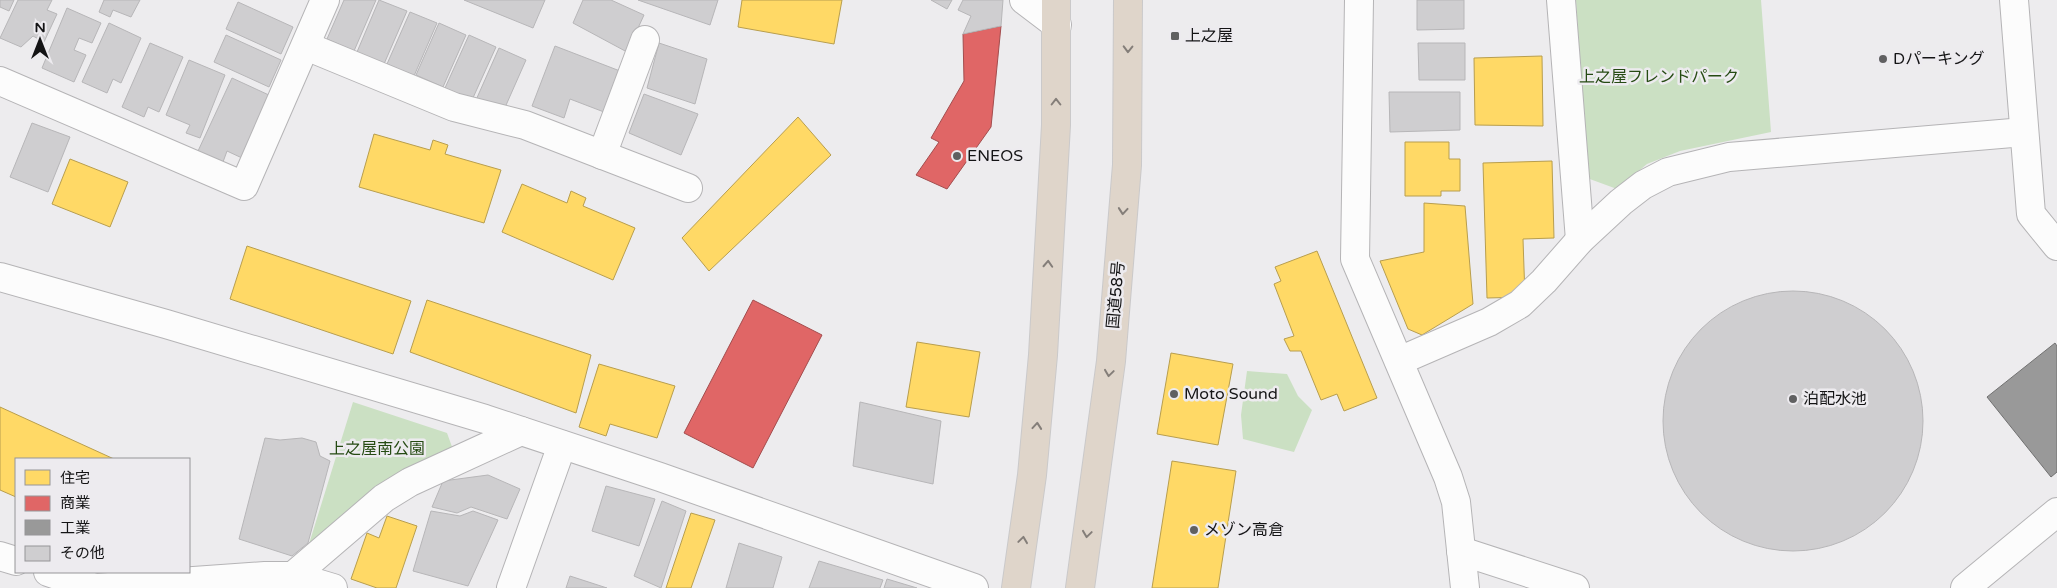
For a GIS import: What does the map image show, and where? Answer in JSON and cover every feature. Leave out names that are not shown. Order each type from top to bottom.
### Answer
[{"type":"highway","name":"国道58号","points":[[1080,588],[1111,361],[1127,165],[1128,0]]},
{"type":"highway","points":[[1016,588],[1032,475],[1043,355],[1056,125],[1056,12]]},
{"type":"street","points":[[1024,0],[1056,12]]},
{"type":"street","points":[[1360,0],[1355,259],[1448,477],[1456,502],[1465,588]]},
{"type":"street","points":[[1561,0],[1580,240]]},
{"type":"street","points":[[2014,0],[2031,214],[2057,246]]},
{"type":"street","points":[[0,80],[244,186],[306,46],[319,2]]},
{"type":"street","points":[[602,155],[645,40]]},
{"type":"street","points":[[306,46],[454,107],[526,125],[688,188]]},
{"type":"street","points":[[1399,361],[1490,322],[1520,304],[1544,281],[1580,240],[1621,202],[1643,186],[1668,172],[1730,157],[2024,132]]},
{"type":"street","points":[[0,277],[521,431],[669,480],[974,588]]},
{"type":"street","points":[[293,576],[384,498],[410,482],[521,431]]},
{"type":"street","points":[[511,588],[562,445]]},
{"type":"street","points":[[1965,588],[2057,512]]},
{"type":"street","points":[[1461,551],[1575,588]]},
{"type":"street","points":[[0,556],[15,561]]},
{"type":"street","points":[[51,573],[95,588],[266,576],[293,576],[333,588]]},
{"type":"green space","name":"上之屋フレンドパーク","points":[[1576,0],[1761,0],[1771,132],[1680,151],[1647,164],[1617,189],[1587,178]]},
{"type":"green space","points":[[1247,371],[1287,374],[1298,396],[1312,410],[1294,452],[1243,439],[1241,415]]},
{"type":"green space","name":"上之屋南公園","points":[[353,402],[447,433],[455,455],[342,519],[309,544]]},
{"type":"building: 住宅","points":[[742,0],[842,0],[834,44],[738,27]]},
{"type":"building: 住宅","points":[[1542,56],[1543,126],[1475,125],[1474,58]]},
{"type":"building: 住宅","points":[[798,117],[831,155],[709,271],[682,238]]},
{"type":"building: 住宅","points":[[374,134],[430,150],[433,140],[448,145],[445,154],[501,170],[484,223],[359,187]]},
{"type":"building: 住宅","points":[[1405,142],[1449,142],[1449,159],[1460,159],[1460,191],[1441,191],[1441,196],[1405,196]]},
{"type":"building: 住宅","points":[[70,159],[128,182],[110,227],[52,204]]},
{"type":"building: 住宅","points":[[1552,161],[1554,238],[1523,239],[1525,297],[1487,298],[1483,163]]},
{"type":"building: 住宅","points":[[522,184],[567,203],[571,191],[586,198],[583,206],[635,228],[613,280],[502,232]]},
{"type":"building: 住宅","points":[[1424,203],[1465,206],[1473,304],[1422,335],[1408,329],[1380,261],[1424,252]]},
{"type":"building: 住宅","points":[[247,246],[411,301],[393,354],[230,299]]},
{"type":"building: 住宅","points":[[1317,251],[1377,398],[1344,411],[1337,394],[1321,400],[1301,351],[1290,351],[1284,339],[1294,336],[1274,284],[1281,281],[1275,267]]},
{"type":"building: 住宅","points":[[427,300],[591,355],[576,413],[410,352]]},
{"type":"building: 住宅","points":[[917,342],[980,352],[969,417],[906,407]]},
{"type":"building: 住宅","points":[[1171,353],[1233,364],[1218,445],[1157,434]]},
{"type":"building: 住宅","points":[[599,364],[675,386],[657,438],[610,424],[606,436],[579,427]]},
{"type":"building: 住宅","points":[[0,407],[112,458],[15,458],[15,497],[0,490]]},
{"type":"building: 住宅","name":"メゾン高倉","points":[[1172,461],[1236,471],[1218,588],[1152,588]]},
{"type":"building: 住宅","points":[[691,513],[715,520],[691,588],[666,588]]},
{"type":"building: 住宅","points":[[387,516],[417,526],[396,588],[377,588],[351,579],[367,533],[379,538]]},
{"type":"building: 商業","points":[[1001,26],[991,127],[947,189],[916,175],[939,142],[931,138],[964,81],[963,34]]},
{"type":"building: 商業","points":[[753,300],[822,335],[753,468],[684,433]]},
{"type":"building: 工業","points":[[2055,343],[2057,346],[2057,472],[2051,477],[1987,397]]},
{"type":"building: その他","points":[[0,0],[14,0],[9,11],[0,7]]},
{"type":"building: その他","points":[[18,0],[52,0],[47,10],[57,14],[44,42],[33,36],[21,47],[0,38]]},
{"type":"building: その他","points":[[104,0],[140,0],[131,17],[113,10],[110,17],[99,12]]},
{"type":"building: その他","points":[[344,0],[376,0],[354,51],[327,39]]},
{"type":"building: その他","points":[[379,0],[407,11],[384,64],[357,52]]},
{"type":"building: その他","points":[[464,0],[545,0],[533,28]]},
{"type":"building: その他","points":[[583,0],[611,0],[644,15],[627,52],[573,23]]},
{"type":"building: その他","points":[[638,0],[718,0],[710,25]]},
{"type":"building: その他","points":[[931,0],[952,0],[947,9]]},
{"type":"building: その他","points":[[963,0],[1003,0],[1001,26],[963,34],[971,16],[958,10]]},
{"type":"building: その他","points":[[1417,0],[1464,0],[1464,29],[1417,30]]},
{"type":"building: その他","points":[[238,2],[293,27],[281,54],[226,29]]},
{"type":"building: その他","points":[[67,8],[101,23],[92,43],[79,38],[74,50],[86,55],[74,82],[42,68]]},
{"type":"building: その他","points":[[410,12],[437,23],[414,76],[387,64]]},
{"type":"building: その他","points":[[109,23],[141,38],[121,83],[113,79],[107,93],[82,82]]},
{"type":"building: その他","points":[[439,23],[466,35],[443,87],[416,75]]},
{"type":"building: その他","points":[[226,35],[281,60],[269,87],[214,62]]},
{"type":"building: その他","points":[[469,35],[496,47],[472,100],[445,88]]},
{"type":"building: その他","points":[[150,43],[183,57],[159,112],[148,107],[144,117],[122,107]]},
{"type":"building: その他","points":[[659,43],[707,59],[695,104],[647,88]]},
{"type":"building: その他","points":[[1418,43],[1465,43],[1465,80],[1419,80]]},
{"type":"building: その他","points":[[555,46],[620,71],[604,112],[570,99],[564,118],[532,106]]},
{"type":"building: その他","points":[[499,48],[526,60],[503,112],[476,100]]},
{"type":"building: その他","points":[[189,60],[225,75],[200,138],[186,133],[190,125],[166,115]]},
{"type":"building: その他","points":[[232,78],[271,96],[242,158],[227,151],[223,162],[198,151]]},
{"type":"building: その他","points":[[1389,92],[1460,92],[1460,130],[1390,132]]},
{"type":"building: その他","points":[[644,94],[698,114],[681,155],[629,133]]},
{"type":"building: その他","points":[[32,123],[70,137],[48,192],[10,177]]},
{"type":"building: その他","name":"泊配水池","points":[[1793,291],[1818,294],[1843,301],[1865,313],[1885,329],[1901,349],[1913,371],[1920,396],[1923,421],[1920,446],[1913,471],[1901,493],[1885,513],[1865,529],[1843,541],[1818,548],[1793,551],[1768,548],[1743,541],[1721,529],[1701,513],[1685,493],[1673,471],[1666,446],[1663,421],[1666,396],[1673,371],[1685,349],[1701,329],[1721,313],[1743,301],[1768,294]]},
{"type":"building: その他","points":[[860,402],[941,421],[933,484],[853,466]]},
{"type":"building: その他","points":[[265,438],[280,440],[302,438],[316,442],[320,456],[330,461],[308,543],[292,556],[239,539]]},
{"type":"building: その他","points":[[488,475],[520,489],[507,519],[471,507],[457,513],[432,507],[443,481]]},
{"type":"building: その他","points":[[606,486],[655,499],[639,546],[592,531]]},
{"type":"building: その他","points":[[662,501],[686,511],[661,588],[634,576]]},
{"type":"building: その他","points":[[431,511],[460,516],[473,511],[498,520],[468,586],[413,571]]},
{"type":"building: その他","points":[[739,543],[782,557],[773,588],[726,588]]},
{"type":"building: その他","points":[[819,561],[883,580],[880,588],[809,588]]},
{"type":"building: その他","points":[[570,576],[607,588],[566,588]]},
{"type":"building: その他","points":[[887,579],[917,588],[884,588]]},
{"type":"place","name":"上之屋","points":[[1175,36]]},
{"type":"place","name":"Dパーキング","points":[[1883,59]]},
{"type":"place","name":"ENEOS","points":[[957,156]]},
{"type":"place","name":"Moto Sound","points":[[1174,394]]},
{"type":"place","name":"泊配水池","points":[[1793,399]]},
{"type":"place","name":"メゾン高倉","points":[[1194,530]]}]
